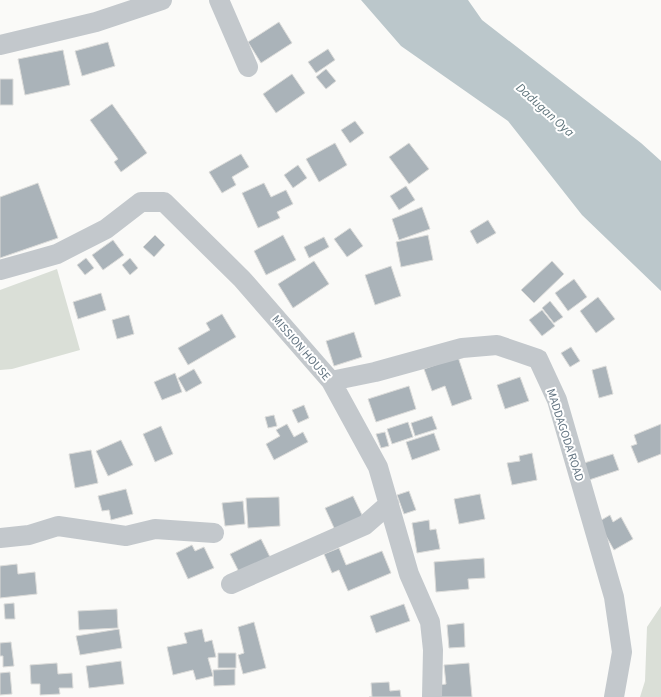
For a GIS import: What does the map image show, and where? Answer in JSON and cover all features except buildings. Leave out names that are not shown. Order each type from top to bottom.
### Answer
[{"type":"street","points":[[0,45],[96,22],[162,0]]},
{"type":"street","points":[[219,0],[248,67]]},
{"type":"street","name":"MISSION HOUSE","points":[[0,270],[57,254],[106,229],[141,202],[164,202],[242,279],[331,381],[378,467],[409,574],[430,622],[433,650],[432,697]]},
{"type":"street","name":"MADDAGODA ROAD","points":[[331,381],[375,372],[462,348],[496,345],[538,359],[557,400],[614,597],[622,652],[614,697]]},
{"type":"street","points":[[231,584],[365,525],[389,504]]},
{"type":"street","points":[[0,538],[29,535],[58,526],[126,536],[155,529],[214,533]]},
{"type":"shaded area","points":[[57,269],[80,350],[12,369],[0,370],[0,290]]},
{"type":"shaded area","points":[[661,606],[661,697],[640,697],[645,681],[647,627]]},
{"type":"water","name":"Dadugan Oya","points":[[361,0],[468,0],[482,20],[641,143],[661,161],[661,291],[582,215],[508,121],[401,46]]}]
